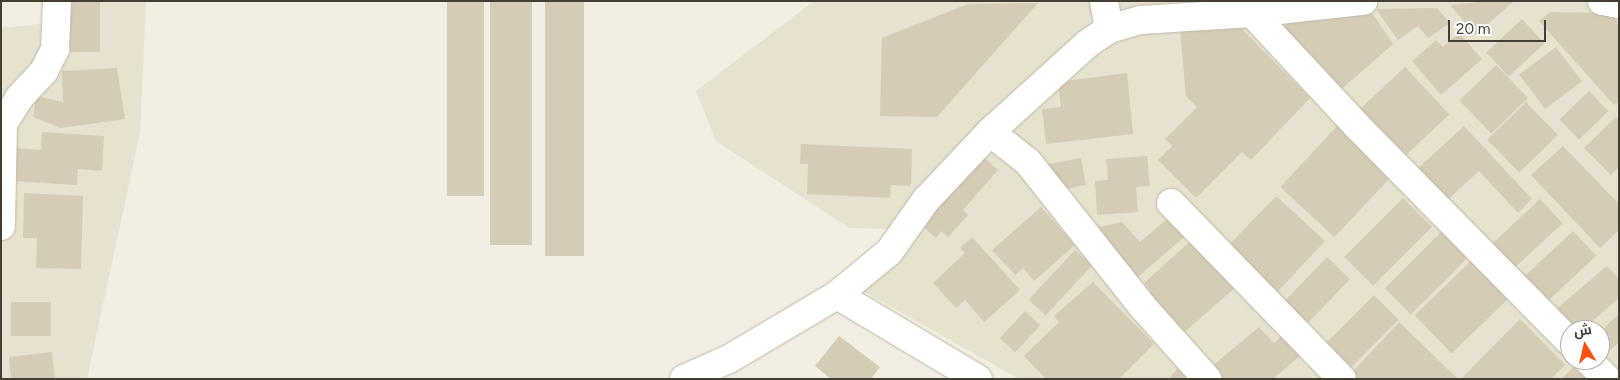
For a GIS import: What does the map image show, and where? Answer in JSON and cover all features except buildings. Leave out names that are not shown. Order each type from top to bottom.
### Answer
[{"type":"street","points":[[1,226],[3,124],[19,98],[44,71],[55,49],[56,1]]},
{"type":"street","points":[[1104,1],[1109,29]]},
{"type":"street","points":[[684,379],[729,359],[837,295],[889,252],[926,200],[990,132],[1087,44],[1109,29],[1141,20],[1252,13],[1363,1]]},
{"type":"street","points":[[1602,1],[1619,4]]},
{"type":"street","points":[[1252,13],[1357,126],[1560,332]]},
{"type":"street","points":[[990,132],[1028,162],[1142,306],[1207,379]]},
{"type":"street","points":[[1171,203],[1296,336],[1342,379]]},
{"type":"street","points":[[837,295],[978,379]]},
{"type":"street","points":[[1598,370],[1607,379]]},
{"type":"shaded area","points":[[48,1],[146,1],[140,133],[87,379],[1,379],[1,28],[50,23]]},
{"type":"shaded area","points":[[814,1],[1619,1],[1619,379],[1019,379],[861,290],[890,229],[849,228],[716,141],[696,91]]}]
